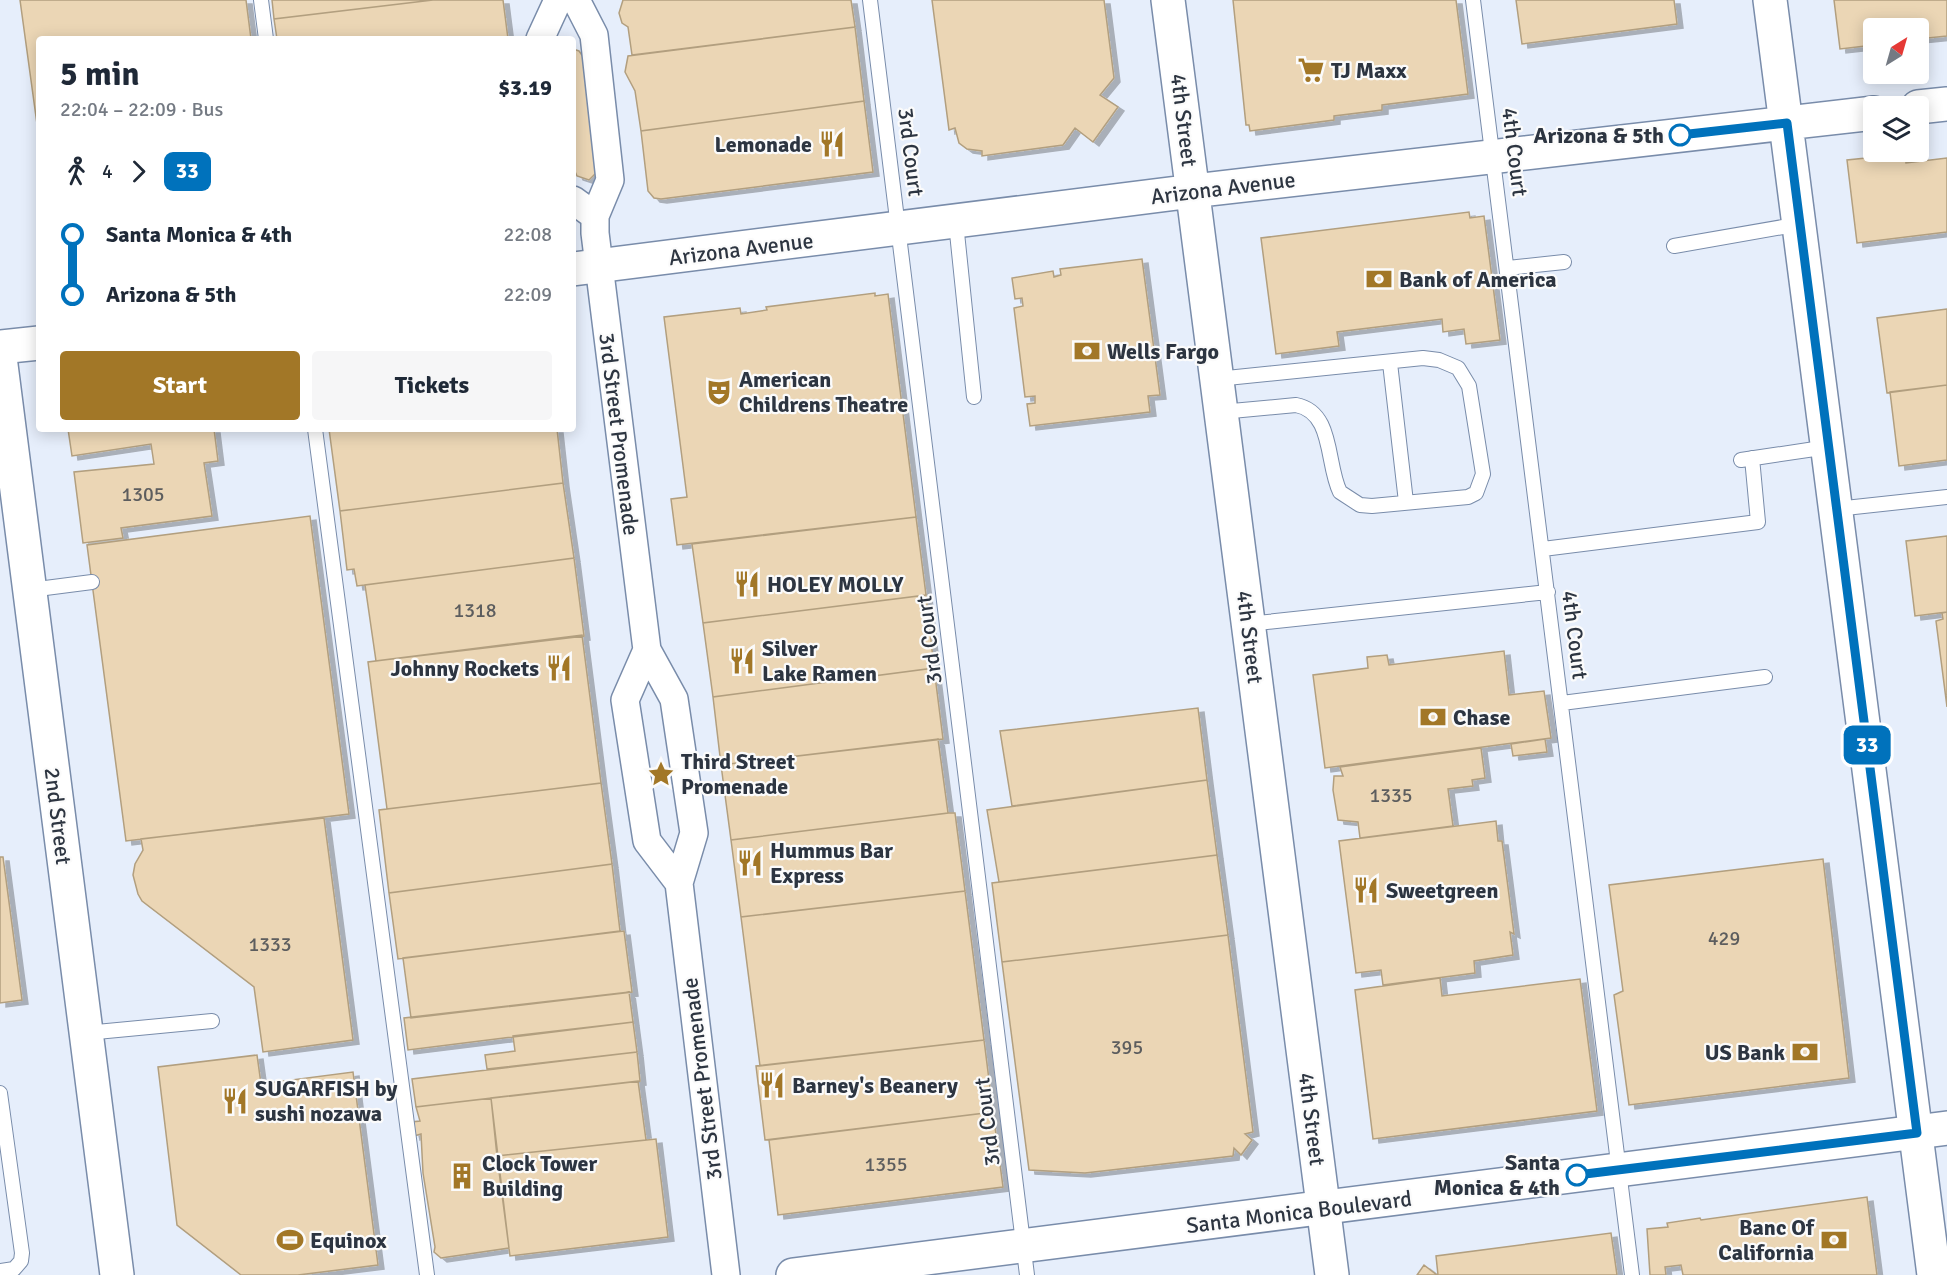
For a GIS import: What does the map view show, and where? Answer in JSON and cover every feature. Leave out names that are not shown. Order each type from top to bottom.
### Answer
[{"type":"street","points":[[541,36],[558,0]]},
{"type":"street","name":"3rd Street Promenade","points":[[576,0],[594,35],[610,180],[595,216],[586,268],[647,650],[674,699],[694,833],[679,884],[726,1275]]},
{"type":"street","name":"4th Street","points":[[1168,0],[1332,1275]]},
{"type":"street","points":[[1770,0],[1836,509],[1932,1131],[1934,1275]]},
{"type":"street","points":[[1929,106],[1947,104]]},
{"type":"street","name":"Arizona Avenue","points":[[586,268],[956,223],[1193,191],[1863,114]]},
{"type":"street","points":[[576,202],[595,216]]},
{"type":"street","points":[[0,348],[36,343]]},
{"type":"street","name":"2nd Street","points":[[0,357],[117,1275]]},
{"type":"street","name":"3rd Street Promenade","points":[[647,650],[625,700],[647,841],[679,884]]},
{"type":"street","name":"Santa Monica Boulevard","points":[[793,1275],[1025,1261],[1324,1209],[1932,1131]]},
{"type":"lane","points":[[261,0],[266,36]]},
{"type":"lane","name":"3rd Court","points":[[870,0],[1025,1261]]},
{"type":"lane","name":"4th Court","points":[[1473,0],[1632,1275]]},
{"type":"lane","points":[[956,223],[974,397]]},
{"type":"lane","points":[[1674,246],[1800,224]]},
{"type":"lane","points":[[1508,268],[1564,262]]},
{"type":"lane","points":[[1217,379],[1423,358],[1448,362],[1458,369],[1469,386],[1483,474],[1476,493],[1468,497],[1360,505],[1340,492],[1322,422],[1306,407],[1296,405],[1221,412]]},
{"type":"lane","points":[[1390,363],[1406,502]]},
{"type":"lane","points":[[315,432],[427,1275]]},
{"type":"lane","points":[[1543,549],[1758,522],[1747,459],[1828,447]]},
{"type":"lane","points":[[1836,509],[1947,497]]},
{"type":"lane","points":[[30,590],[92,582]]},
{"type":"lane","points":[[1248,624],[1548,592]]},
{"type":"lane","points":[[1562,704],[1765,677]]},
{"type":"lane","points":[[86,1033],[212,1021]]},
{"type":"lane","points":[[0,1093],[22,1253],[21,1261],[14,1269],[0,1271]]},
{"type":"building","points":[[20,0],[246,0],[251,36],[36,36],[36,117]]},
{"type":"building","points":[[272,0],[433,0],[274,19]]},
{"type":"building","points":[[433,0],[503,0],[508,36],[277,36],[274,19]]},
{"type":"building","points":[[623,0],[851,0],[855,27],[632,55],[628,27],[622,23],[619,13]]},
{"type":"building","points":[[932,0],[1104,0],[1114,78],[1100,95],[1118,107],[1093,142],[1075,128],[1063,145],[982,156],[982,151],[967,149],[959,143],[955,128],[949,130]]},
{"type":"building","points":[[1233,0],[1456,0],[1468,94],[1382,105],[1382,110],[1334,116],[1334,120],[1250,131],[1249,125],[1246,125]]},
{"type":"building","points":[[1516,0],[1674,0],[1677,24],[1522,44]]},
{"type":"building","points":[[1834,0],[1947,0],[1947,36],[1929,38],[1929,18],[1863,18],[1863,46],[1840,49]]},
{"type":"building","points":[[855,27],[864,101],[641,131],[635,91],[625,72],[628,56]]},
{"type":"building","points":[[576,50],[584,58],[597,172],[589,180],[577,176]]},
{"type":"building","points":[[864,101],[873,172],[661,199],[654,198],[648,191],[641,131]]},
{"type":"building","points":[[1863,158],[1863,162],[1906,163],[1947,158],[1947,232],[1857,243],[1847,160]]},
{"type":"building","name":"Bank of America","points":[[1469,212],[1470,218],[1484,216],[1500,340],[1466,344],[1464,329],[1443,332],[1442,319],[1337,332],[1339,346],[1276,354],[1261,238]]},
{"type":"building","name":"Wells Fargo","points":[[1142,259],[1160,395],[1148,396],[1150,412],[1030,426],[1027,404],[1035,403],[1035,396],[1025,397],[1014,308],[1023,306],[1022,298],[1015,299],[1012,278],[1053,271],[1054,277],[1061,275],[1060,269]]},
{"type":"building","points":[[875,293],[875,296],[888,294],[916,517],[677,545],[671,499],[687,497],[664,317],[740,308],[741,314],[767,310],[766,307]]},
{"type":"building","points":[[1947,309],[1947,385],[1887,393],[1877,318]]},
{"type":"building","points":[[1947,385],[1947,460],[1899,466],[1890,392]]},
{"type":"building","points":[[68,432],[214,432],[218,461],[204,463],[212,516],[121,528],[123,538],[83,543],[74,472],[154,464],[151,444],[72,456]]},
{"type":"building","points":[[329,432],[557,432],[563,483],[340,511]]},
{"type":"building","points":[[563,483],[574,558],[357,586],[354,569],[347,570],[340,511]]},
{"type":"building","points":[[310,516],[349,814],[126,841],[87,545]]},
{"type":"building","points":[[916,517],[926,595],[703,623],[692,544]]},
{"type":"building","points":[[1947,536],[1947,612],[1915,616],[1906,541]]},
{"type":"building","points":[[574,558],[584,636],[376,661],[365,585]]},
{"type":"building","points":[[926,595],[934,668],[713,697],[703,623]]},
{"type":"building","points":[[1947,612],[1947,707],[1936,621],[1943,619],[1942,613]]},
{"type":"building","points":[[582,635],[601,783],[387,809],[368,662]]},
{"type":"building","name":"Chase","points":[[1504,651],[1509,695],[1544,691],[1551,738],[1325,768],[1313,675],[1368,668],[1367,657],[1387,655],[1389,665]]},
{"type":"building","points":[[934,668],[943,739],[721,765],[713,697]]},
{"type":"building","points":[[1198,708],[1207,780],[1012,806],[1000,731]]},
{"type":"building","points":[[938,739],[948,813],[731,840],[721,765]]},
{"type":"building","points":[[1545,739],[1547,752],[1513,756],[1511,744]]},
{"type":"building","points":[[1481,748],[1485,778],[1472,780],[1473,786],[1448,789],[1453,826],[1360,838],[1358,822],[1338,820],[1333,790],[1334,776],[1343,776],[1340,767]]},
{"type":"building","points":[[1207,780],[1217,855],[999,882],[987,810]]},
{"type":"building","points":[[601,783],[612,864],[389,893],[379,810]]},
{"type":"building","points":[[955,813],[965,891],[741,917],[731,840]]},
{"type":"building","points":[[324,818],[353,1040],[263,1052],[254,987],[142,901],[133,875],[135,864],[143,850],[141,839]]},
{"type":"building","points":[[1496,821],[1498,841],[1502,841],[1514,934],[1510,932],[1513,955],[1474,961],[1475,973],[1383,985],[1381,970],[1356,973],[1339,841]]},
{"type":"building","points":[[1217,855],[1228,935],[1002,962],[992,883]]},
{"type":"building","points":[[0,857],[3,857],[22,1000],[0,1003]]},
{"type":"building","points":[[1823,859],[1849,1078],[1629,1105],[1614,995],[1623,991],[1609,885]]},
{"type":"building","points":[[612,864],[620,931],[398,959],[389,893]]},
{"type":"building","points":[[965,891],[984,1040],[760,1066],[741,917]]},
{"type":"building","points":[[624,931],[632,992],[411,1018],[403,958]]},
{"type":"building","points":[[1228,935],[1253,1132],[1245,1134],[1252,1140],[1241,1155],[1234,1148],[1233,1156],[1085,1173],[1029,1170],[1002,962]]},
{"type":"building","points":[[1440,978],[1442,996],[1580,979],[1597,1111],[1373,1139],[1355,990]]},
{"type":"building","points":[[629,992],[633,1022],[408,1050],[404,1018]]},
{"type":"building","points":[[633,1022],[637,1052],[487,1069],[485,1055],[515,1051],[513,1036]]},
{"type":"building","points":[[984,1040],[993,1112],[765,1140],[756,1066]]},
{"type":"building","points":[[637,1052],[640,1081],[416,1107],[412,1079]]},
{"type":"building","points":[[257,1055],[261,1084],[353,1072],[378,1265],[298,1275],[241,1275],[177,1225],[158,1067]]},
{"type":"building","points":[[638,1081],[646,1140],[497,1156],[491,1098]]},
{"type":"building","name":"Clock Tower Building","points":[[491,1098],[509,1248],[441,1258],[434,1252],[423,1173],[421,1134],[414,1136],[411,1122],[420,1121],[416,1107]]},
{"type":"building","points":[[993,1112],[1003,1187],[778,1215],[769,1140]]},
{"type":"building","points":[[656,1139],[668,1237],[510,1256],[497,1156]]},
{"type":"building","points":[[1867,1197],[1877,1275],[1683,1275],[1681,1265],[1665,1267],[1666,1275],[1650,1275],[1647,1229],[1668,1227],[1667,1223],[1700,1218],[1701,1220]]},
{"type":"building","points":[[1611,1233],[1617,1275],[1438,1275],[1436,1256]]},
{"type":"building","points":[[1424,1265],[1437,1275],[1417,1275]]},
{"type":"bus line","name":"33","points":[[1577,1175],[1917,1133],[1787,123],[1680,135]]},
{"type":"place","name":"TJ Maxx","points":[[1311,70]]},
{"type":"place","name":"Arizona & 5th","points":[[1680,135]]},
{"type":"place","name":"Lemonade","points":[[832,144]]},
{"type":"place","name":"Bank of America","points":[[1379,279]]},
{"type":"place","name":"Wells Fargo","points":[[1087,351]]},
{"type":"place","name":"American Childrens Theatre","points":[[719,392]]},
{"type":"place","name":"HOLEY MOLLY","points":[[747,584]]},
{"type":"place","name":"Silver Lake Ramen","points":[[742,661]]},
{"type":"place","name":"Johnny Rockets","points":[[559,668]]},
{"type":"place","name":"Chase","points":[[1433,717]]},
{"type":"place","name":"Third Street Promenade","points":[[661,774]]},
{"type":"place","name":"Hummus Bar Express","points":[[750,863]]},
{"type":"place","name":"Sweetgreen","points":[[1366,890]]},
{"type":"place","name":"US Bank","points":[[1805,1052]]},
{"type":"place","name":"Barney's Beanery","points":[[772,1085]]},
{"type":"place","name":"SUGARFISH by sushi nozawa","points":[[235,1101]]},
{"type":"place","name":"Santa Monica & 4th","points":[[1577,1175]]},
{"type":"place","name":"Clock Tower Building","points":[[462,1176]]},
{"type":"place","name":"Equinox","points":[[290,1240]]},
{"type":"place","name":"Banc Of California","points":[[1834,1240]]}]
